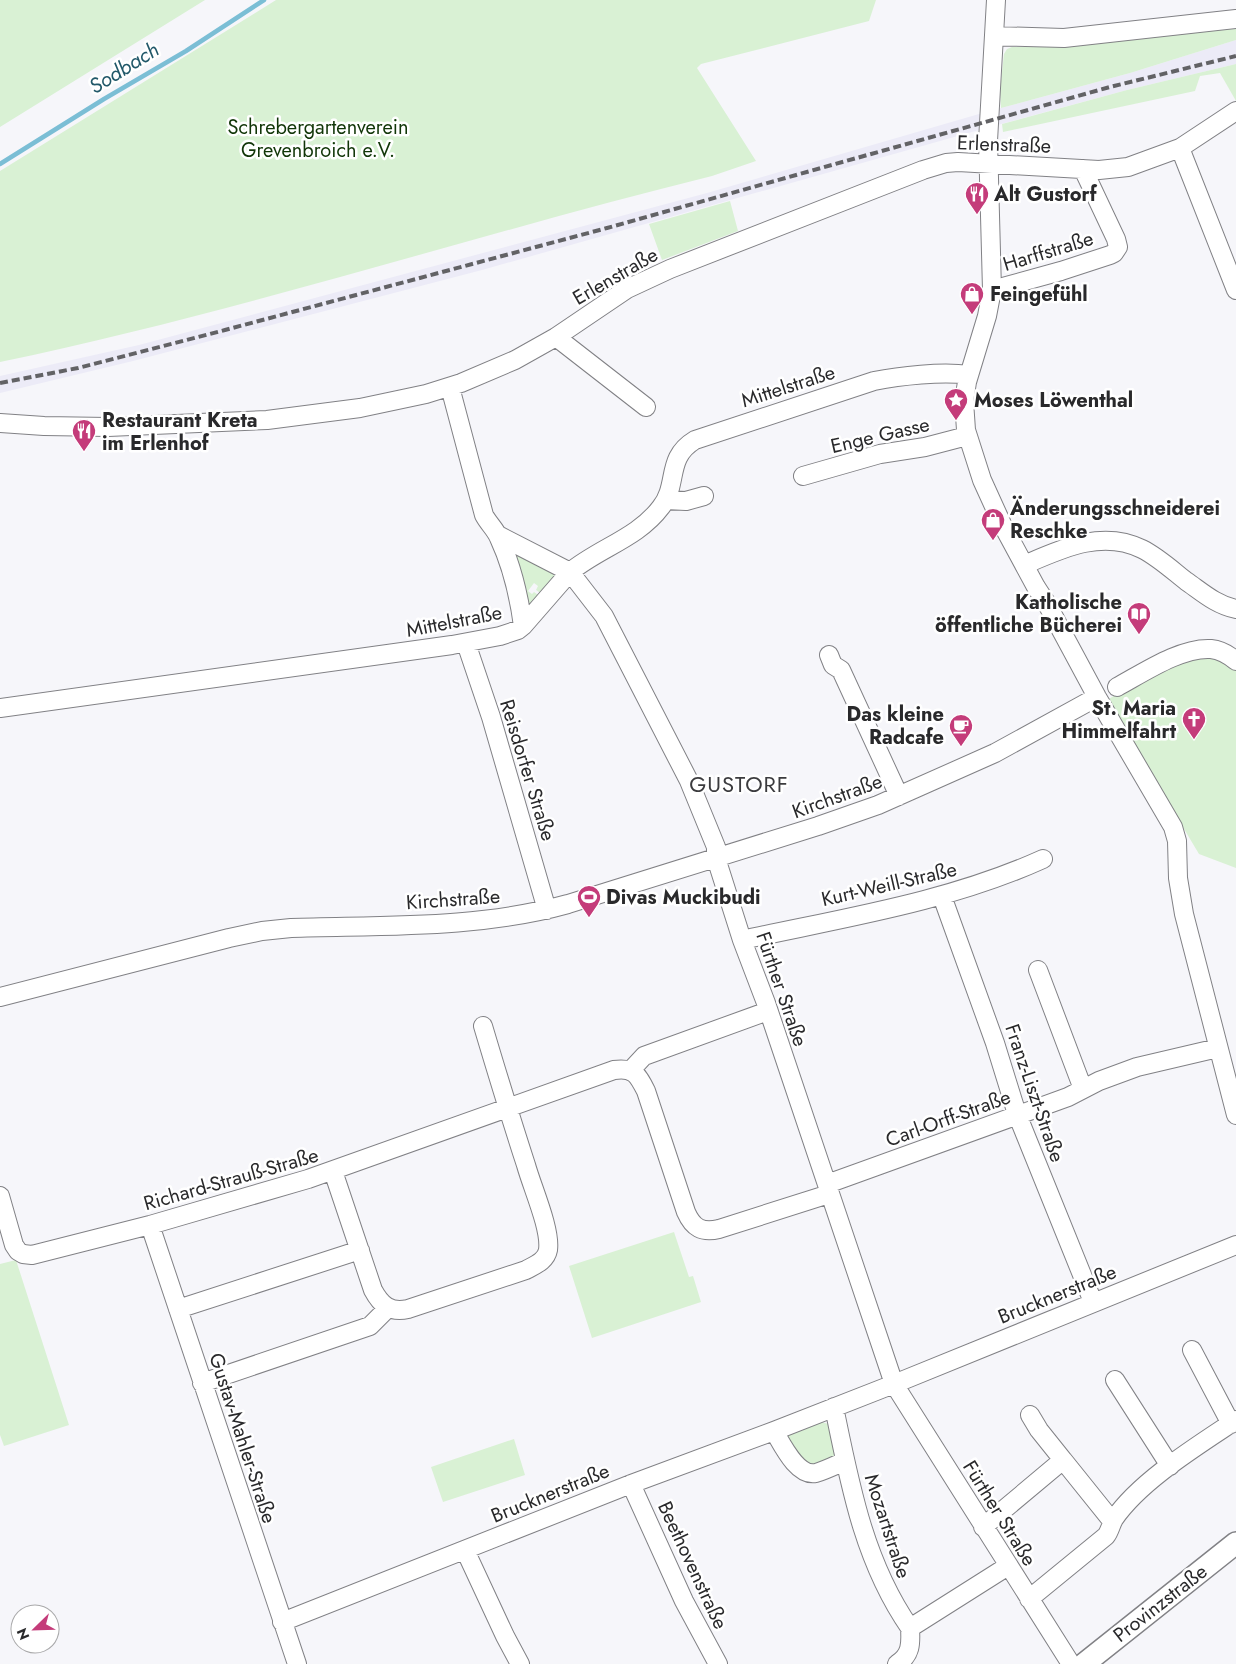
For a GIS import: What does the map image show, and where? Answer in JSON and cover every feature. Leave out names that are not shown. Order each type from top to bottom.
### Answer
[{"type":"street","points":[[996,0],[989,98],[988,162],[992,290],[968,375],[964,402],[967,436],[992,504],[1036,588],[1047,604],[1097,697],[1173,827],[1177,841],[1178,878],[1182,900],[1236,1116]]},
{"type":"street","points":[[994,36],[1064,38],[1236,19]]},
{"type":"street","name":"Erlenstraße","points":[[0,423],[44,426],[108,426],[267,420],[383,404],[450,387],[510,363],[556,337],[626,290],[670,268],[931,167],[953,162],[988,162],[1083,169],[1128,167],[1180,148],[1236,111]]},
{"type":"street","points":[[1180,148],[1236,290]]},
{"type":"street","name":"Harffstraße","points":[[992,290],[1077,266],[1110,255],[1116,251],[1118,247],[1116,239],[1083,169]]},
{"type":"street","points":[[556,337],[646,407]]},
{"type":"street","name":"Mittelstraße","points":[[0,708],[466,643],[506,635],[523,626],[570,572],[585,560],[640,528],[657,512],[666,500],[678,455],[690,443],[700,437],[874,381],[892,378],[968,375]]},
{"type":"street","points":[[450,387],[483,510],[488,523],[498,535],[515,582],[523,626]]},
{"type":"street","name":"Enge Gasse","points":[[803,476],[880,454],[967,436]]},
{"type":"street","points":[[666,500],[686,501],[704,496]]},
{"type":"street","points":[[498,535],[570,572]]},
{"type":"street","points":[[1024,565],[1084,543],[1098,540],[1116,541],[1133,545],[1150,554],[1217,602],[1236,609]]},
{"type":"street","name":"Fürther Straße","points":[[570,572],[598,608],[614,633],[694,791],[716,847],[716,858],[742,940],[768,1011],[894,1384],[1071,1664]]},
{"type":"street","name":"Reisdorfer Straße","points":[[466,643],[547,910]]},
{"type":"street","points":[[1117,687],[1163,663],[1193,651],[1216,650],[1236,660]]},
{"type":"street","name":"Kirchstraße","points":[[829,655],[833,665],[841,670],[898,796]]},
{"type":"street","name":"Kirchstraße","points":[[0,997],[262,931],[291,928],[489,920],[547,910],[832,821],[898,796],[995,753],[1097,697]]},
{"type":"street","name":"Kurt-Weill-Straße","points":[[742,940],[942,896],[1016,872],[1043,859]]},
{"type":"street","name":"Franz-Liszt-Straße","points":[[942,896],[995,1043],[1017,1114],[1093,1302]]},
{"type":"street","points":[[1038,970],[1083,1089]]},
{"type":"street","points":[[768,1011],[644,1056],[630,1070],[641,1080],[646,1091],[686,1212],[696,1228],[707,1231],[719,1229],[828,1189]]},
{"type":"street","points":[[333,1171],[373,1290],[377,1298],[388,1308],[394,1310],[408,1309],[517,1273],[538,1264],[546,1255],[548,1243],[546,1228],[483,1026]]},
{"type":"street","name":"Carl-Orff-Straße","points":[[828,1189],[1017,1114],[1068,1097],[1099,1081],[1137,1067],[1218,1048]]},
{"type":"street","name":"Richard-Strauß-Straße","points":[[0,1196],[14,1245],[18,1252],[26,1255],[150,1225],[333,1171],[614,1070],[630,1070]]},
{"type":"street","name":"Gustav-Mahler-Straße","points":[[150,1225],[297,1664]]},
{"type":"street","name":"Brucknerstraße","points":[[894,1384],[1236,1245]]},
{"type":"street","points":[[178,1309],[360,1250]]},
{"type":"street","points":[[202,1382],[370,1326],[388,1308]]},
{"type":"street","points":[[1112,1521],[1139,1492],[1170,1466],[1234,1422],[1192,1350]]},
{"type":"street","points":[[1115,1380],[1170,1466]]},
{"type":"street","points":[[834,1407],[894,1384]]},
{"type":"street","name":"Brucknerstraße","points":[[282,1622],[631,1484],[834,1407]]},
{"type":"street","name":"Mozartstraße","points":[[834,1407],[858,1515],[874,1563],[892,1600],[910,1628]]},
{"type":"street","points":[[1029,1599],[1106,1536],[1112,1527],[1112,1521],[1039,1430],[1030,1414]]},
{"type":"street","name":"Mozartstraße","points":[[774,1431],[796,1464],[805,1472],[816,1473],[845,1461]]},
{"type":"street","points":[[983,1527],[1063,1460]]},
{"type":"street","name":"Beethovenstraße","points":[[631,1484],[684,1600],[718,1664]]},
{"type":"street","name":"Provinzstraße","points":[[1084,1664],[1236,1543]]},
{"type":"street","points":[[465,1550],[520,1664]]},
{"type":"street","points":[[897,1664],[903,1660],[911,1645],[910,1628],[1008,1566]]},
{"type":"shaded area","points":[[1236,40],[1236,64],[1127,90],[979,130],[482,270],[133,361],[0,393],[0,376],[139,345],[707,193],[979,114],[1130,73]]},
{"type":"green space","points":[[0,0],[205,0],[0,127]]},
{"type":"green space","name":"Schrebergartenverein Grevenbroich e.V.","points":[[276,0],[876,0],[869,21],[701,64],[697,68],[756,161],[712,176],[268,297],[90,342],[0,362],[0,171]]},
{"type":"green space","points":[[1236,25],[1236,40],[1130,73],[1001,108],[1000,90],[1004,54],[1007,49],[1012,47],[1078,46]]},
{"type":"green space","points":[[1236,64],[1236,101],[1220,73],[1200,76],[1195,91],[1003,132],[1002,124],[1127,90]]},
{"type":"green space","points":[[730,201],[738,231],[662,260],[649,224]]},
{"type":"green space","points":[[513,551],[553,569],[555,578],[542,594],[536,590],[538,586],[534,583],[528,591],[532,594],[534,592],[541,597],[533,607],[527,606]]},
{"type":"green space","points":[[1199,655],[1217,655],[1236,669],[1236,868],[1199,854],[1107,700],[1159,669]]},
{"type":"green space","points":[[674,1232],[689,1277],[693,1276],[701,1302],[592,1338],[569,1266]]},
{"type":"green space","points":[[16,1260],[69,1425],[4,1446],[0,1435],[0,1264]]},
{"type":"green space","points":[[821,1422],[829,1424],[837,1457],[807,1467],[786,1439],[791,1433]]},
{"type":"green space","points":[[514,1439],[525,1475],[443,1502],[431,1467]]},
{"type":"waterway","name":"Sodbach","points":[[0,164],[104,99],[186,51],[264,0]]},
{"type":"railway","points":[[0,383],[78,368],[225,330],[607,228],[1110,87],[1236,56]]},
{"type":"place","name":"Alt Gustorf","points":[[977,215]]},
{"type":"place","name":"Feingefühl","points":[[972,315]]},
{"type":"place","name":"Moses Löwenthal","points":[[956,421]]},
{"type":"place","name":"Restaurant Kreta im Erlenhof","points":[[84,452]]},
{"type":"place","name":"Änderungsschneiderei Reschke","points":[[993,541]]},
{"type":"place","name":"Katholische öffentliche Bücherei","points":[[1139,635]]},
{"type":"place","name":"St. Maria Himmelfahrt","points":[[1194,740]]},
{"type":"place","name":"Das kleine Radcafe","points":[[961,747]]},
{"type":"place","name":"Divas Muckibudi","points":[[589,918]]},
{"type":"district","name":"GUSTORF","points":[[739,784]]}]
